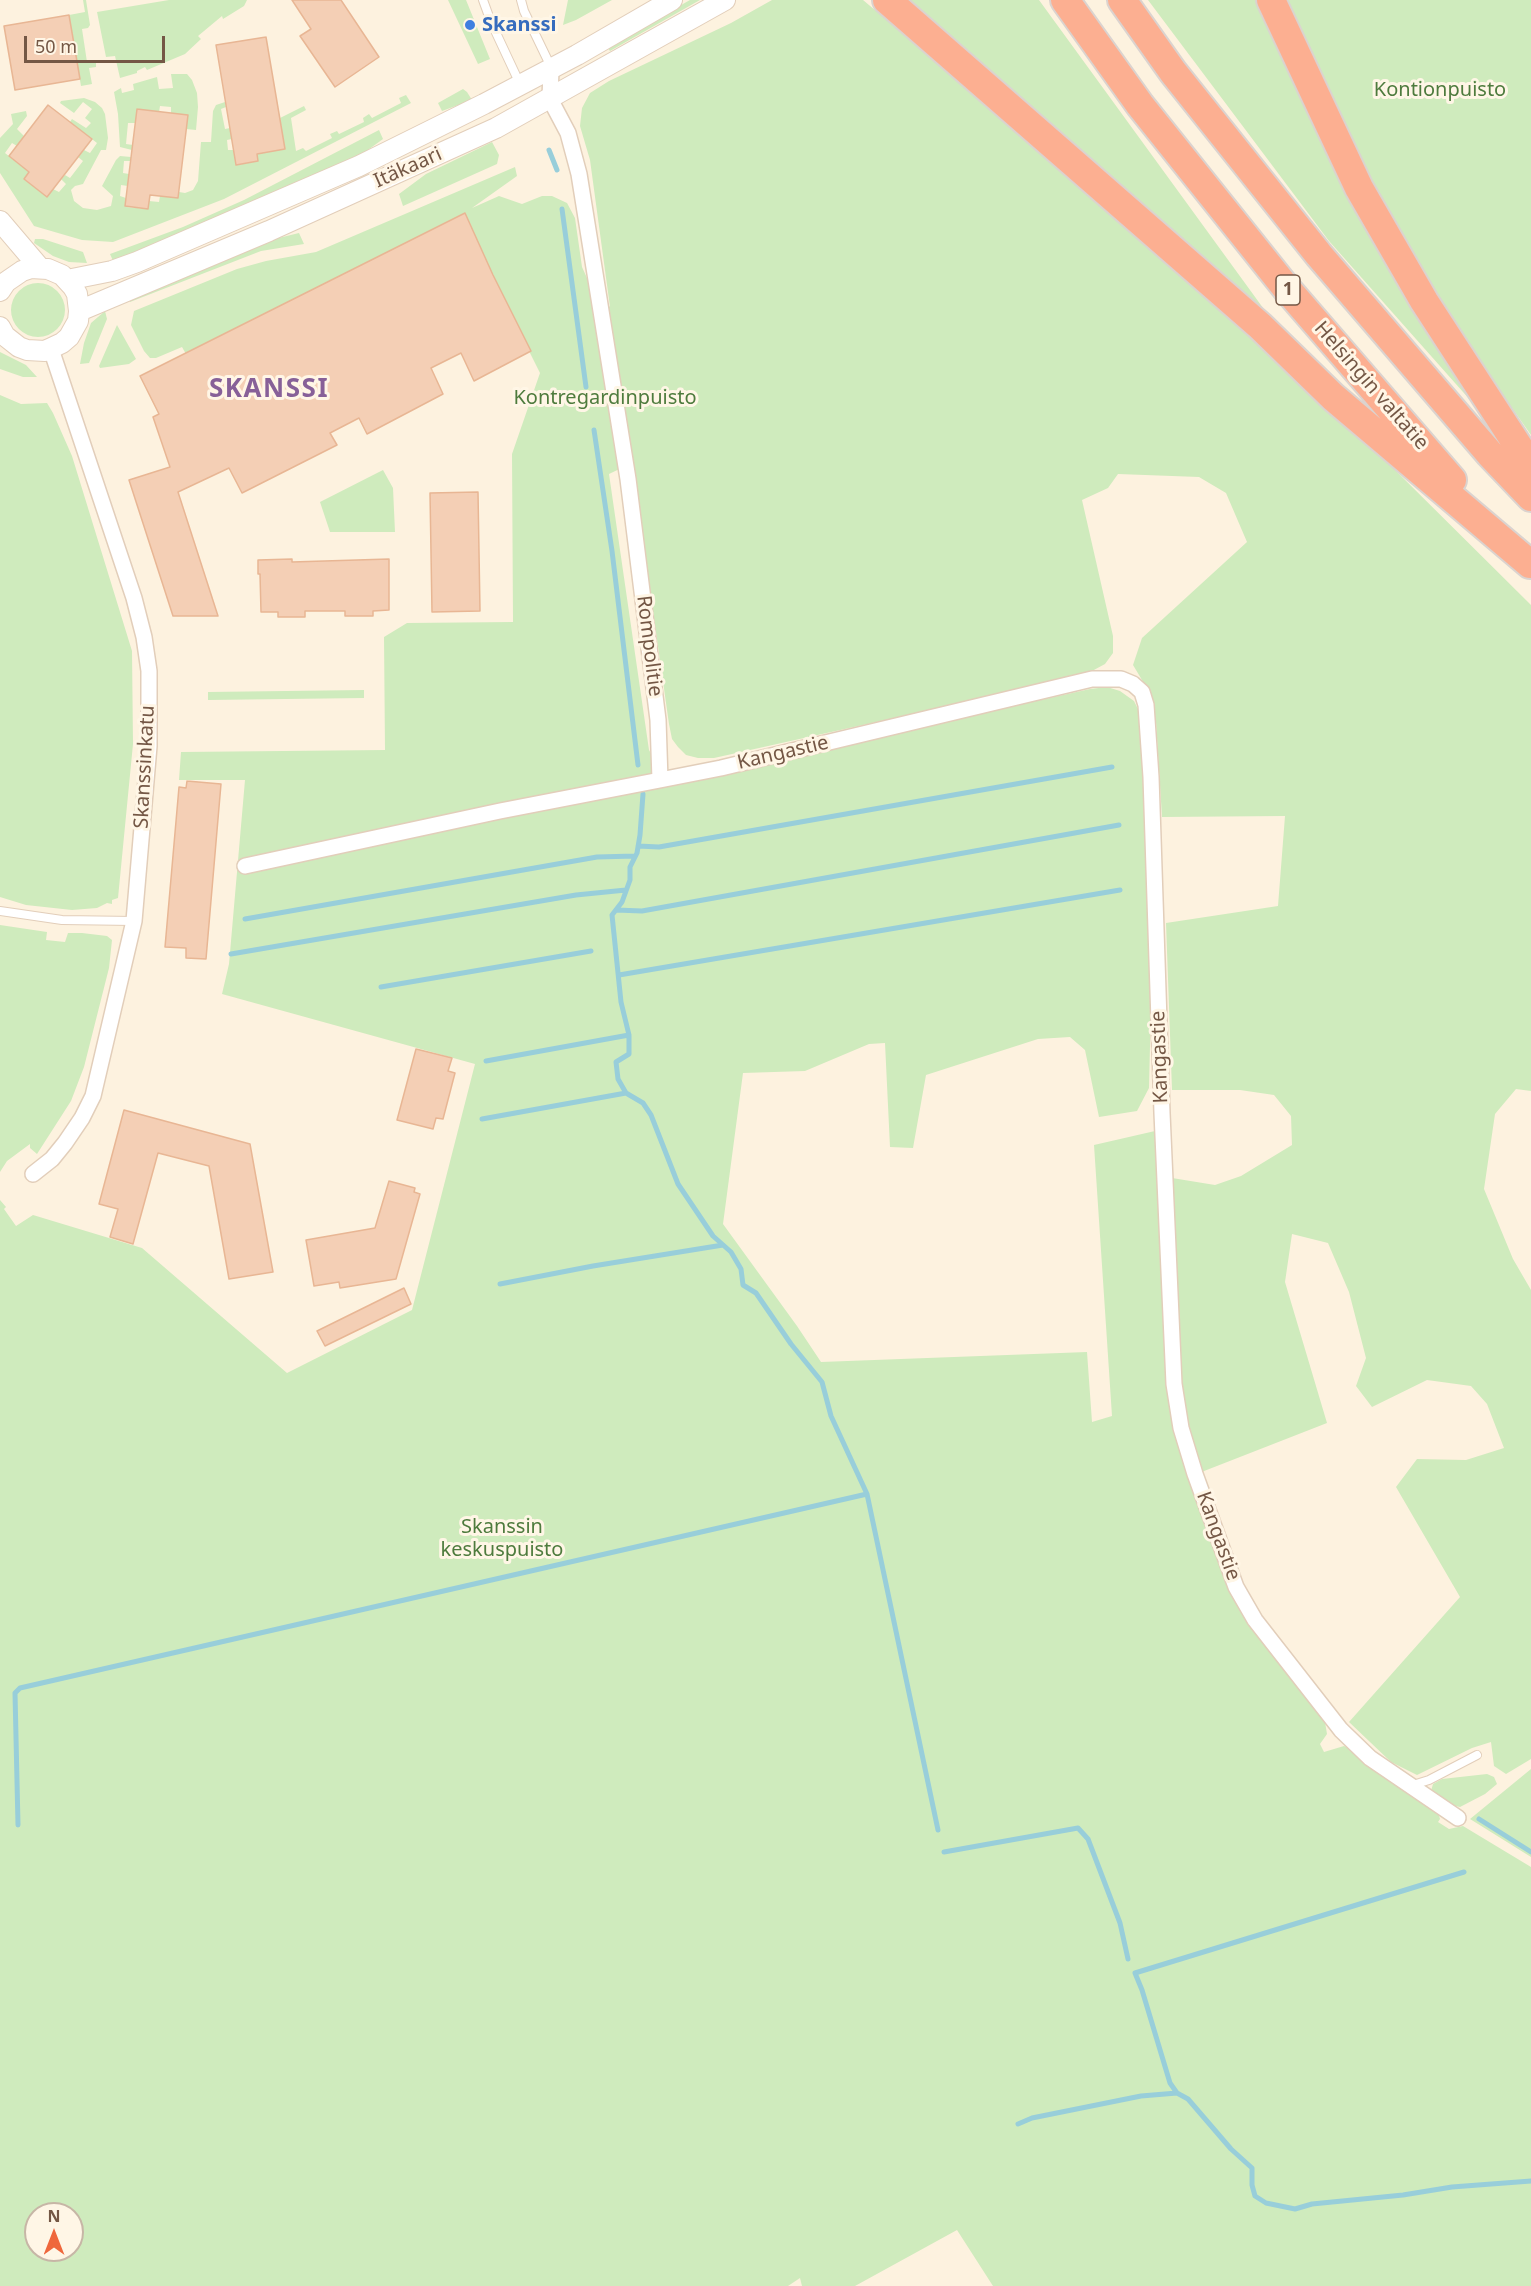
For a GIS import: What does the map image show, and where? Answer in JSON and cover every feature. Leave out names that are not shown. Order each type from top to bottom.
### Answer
[{"type":"highway","points":[[887,0],[1260,326],[1333,397],[1530,565]]},
{"type":"highway","name":"Helsingin valtatie","points":[[1065,0],[1140,105],[1287,288],[1457,486],[1530,565]]},
{"type":"highway","name":"1","points":[[1122,0],[1173,72],[1319,255],[1490,453],[1531,497]]},
{"type":"highway","points":[[1271,0],[1359,188],[1424,301],[1531,466]]},
{"type":"street","name":"Itäkaari","points":[[67,280],[112,271],[136,262],[358,166],[521,85],[672,0]]},
{"type":"street","name":"Itäkaari","points":[[79,311],[348,195],[496,128],[725,0]]},
{"type":"street","points":[[521,85],[550,99],[551,69]]},
{"type":"street","name":"Rompolitie","points":[[550,99],[568,133],[579,174],[628,479],[658,720],[660,780]]},
{"type":"street","points":[[0,220],[40,268]]},
{"type":"street","points":[[0,327],[5,336],[19,347],[36,351],[51,349],[69,337],[74,330],[79,311],[77,294],[67,280],[55,271],[40,268],[22,271],[2,282]]},
{"type":"street","name":"Skanssinkatu","points":[[33,1174],[52,1159],[65,1143],[82,1118],[93,1096],[134,921],[149,746],[149,671],[134,598],[51,349]]},
{"type":"street","name":"Kangastie","points":[[660,780],[721,768],[1092,679],[1121,679],[1133,684],[1142,692],[1146,705],[1151,777],[1174,1384],[1181,1428],[1195,1474],[1236,1587],[1256,1620],[1341,1730],[1370,1758],[1413,1785],[1458,1818]]},
{"type":"street","points":[[245,866],[500,811],[660,780]]},
{"type":"lane","points":[[483,0],[521,85]]},
{"type":"lane","points":[[521,0],[551,69]]},
{"type":"lane","points":[[0,911],[62,920],[134,921]]},
{"type":"lane","points":[[1413,1785],[1429,1780],[1477,1755]]},
{"type":"green space","points":[[83,0],[86,0],[90,25],[82,29],[87,62],[96,62],[96,67],[89,68],[92,84],[81,86],[69,15],[85,12]]},
{"type":"green space","points":[[169,0],[247,0],[244,6],[223,19],[222,16],[198,36],[201,39],[185,54],[147,70],[145,67],[137,73],[120,78],[115,56],[106,57],[97,12]]},
{"type":"green space","points":[[448,0],[466,0],[490,59],[478,64]]},
{"type":"green space","points":[[568,0],[612,0],[563,25]]},
{"type":"green space","points":[[690,0],[700,0],[610,51],[607,47]]},
{"type":"green space","points":[[772,0],[863,0],[1113,210],[1385,460],[1531,605],[1531,1091],[1516,1089],[1495,1114],[1484,1189],[1513,1259],[1531,1290],[1531,1759],[1506,1774],[1494,1766],[1491,1742],[1472,1748],[1417,1775],[1391,1762],[1349,1722],[1460,1597],[1396,1487],[1417,1459],[1466,1460],[1504,1448],[1487,1404],[1471,1386],[1427,1380],[1372,1407],[1356,1386],[1366,1358],[1349,1292],[1328,1243],[1292,1234],[1285,1282],[1327,1423],[1199,1473],[1185,1420],[1179,1373],[1172,1178],[1215,1185],[1241,1176],[1292,1145],[1291,1116],[1274,1095],[1240,1090],[1172,1090],[1166,923],[1278,906],[1285,816],[1162,817],[1156,722],[1151,695],[1133,665],[1142,638],[1247,542],[1226,493],[1199,477],[1118,474],[1108,488],[1082,500],[1113,636],[1113,653],[1105,664],[1092,671],[1079,677],[714,758],[698,758],[686,755],[672,739],[632,463],[609,474],[649,750],[667,783],[1090,689],[1107,687],[1120,691],[1134,701],[1141,715],[1152,963],[1149,1088],[1137,1111],[1099,1117],[1085,1050],[1070,1037],[1038,1039],[926,1075],[913,1148],[890,1147],[885,1043],[869,1044],[805,1071],[743,1073],[723,1224],[821,1362],[1087,1352],[1092,1422],[1112,1416],[1094,1145],[1155,1131],[1168,1395],[1173,1426],[1185,1469],[1226,1583],[1245,1618],[1324,1716],[1327,1734],[1320,1744],[1324,1752],[1344,1746],[1354,1750],[1437,1809],[1440,1819],[1438,1822],[1449,1829],[1463,1826],[1531,1867],[1531,2286],[993,2286],[957,2230],[855,2286],[802,2286],[800,2278],[788,2286],[0,2286],[0,1200],[16,1226],[33,1215],[142,1248],[287,1373],[412,1310],[475,1064],[222,994],[229,964],[245,780],[179,780],[181,752],[385,750],[384,637],[407,623],[513,622],[512,454],[540,373],[461,215],[186,354],[182,347],[156,358],[150,358],[131,325],[134,311],[237,269],[316,252],[515,167],[517,176],[472,208],[499,196],[522,204],[542,196],[552,196],[567,203],[575,218],[582,267],[592,289],[610,307],[590,160],[580,126],[582,108],[590,93],[609,81],[731,23]]},
{"type":"green space","points":[[905,0],[1039,0],[1266,312]]},
{"type":"green space","points":[[1148,0],[1258,0],[1479,403],[1471,401],[1329,241]]},
{"type":"green space","name":"Kontionpuisto","points":[[1284,0],[1531,0],[1531,435],[1448,317],[1376,191]]},
{"type":"green space","points":[[171,74],[187,74],[192,80],[197,93],[196,130],[186,129],[171,113],[171,107],[160,106],[159,112],[135,123],[128,123],[126,144],[133,145],[132,150],[120,147],[114,92],[121,88],[122,93],[134,90],[133,84],[157,77],[159,89],[173,88]]},
{"type":"green space","points":[[463,89],[472,100],[442,111],[438,103]]},
{"type":"green space","points":[[406,95],[411,103],[224,199],[113,242],[82,240],[34,226],[0,173],[0,138],[13,124],[11,114],[26,111],[27,116],[17,129],[24,136],[17,146],[12,143],[5,153],[29,172],[24,179],[47,197],[53,189],[59,192],[66,184],[61,179],[65,175],[70,178],[83,161],[78,157],[84,150],[90,153],[97,143],[70,122],[72,119],[86,128],[91,123],[85,118],[92,109],[83,102],[74,113],[60,103],[84,98],[95,102],[102,108],[108,138],[106,150],[101,150],[83,184],[71,190],[74,201],[83,208],[97,210],[111,206],[113,196],[102,186],[120,156],[131,157],[131,161],[124,161],[123,173],[129,174],[128,186],[121,185],[120,196],[126,198],[126,207],[148,209],[149,201],[159,202],[160,196],[178,198],[179,192],[185,193],[193,190],[198,181],[201,142],[211,142],[213,111],[216,105],[225,102],[226,107],[221,109],[225,129],[230,128],[232,139],[227,140],[228,150],[234,150],[237,165],[258,161],[257,154],[285,149],[280,118],[304,106],[306,110],[291,118],[296,151],[303,148],[306,151],[332,138],[330,134],[337,131],[339,134],[364,122],[363,118],[369,114],[372,118],[401,103],[399,98]]},
{"type":"green space","points":[[379,130],[383,139],[350,163],[114,263],[110,254],[183,227],[244,200]]},
{"type":"green space","points":[[492,142],[499,155],[497,164],[403,206],[399,194],[426,174]]},
{"type":"green space","points":[[299,233],[304,244],[261,251],[130,302],[127,295],[258,243]]},
{"type":"green space","points":[[35,239],[43,239],[83,252],[87,263],[69,262],[53,256],[34,243]]},
{"type":"green space","points":[[38,283],[48,285],[57,291],[63,300],[65,310],[63,320],[57,329],[48,335],[38,337],[28,335],[19,329],[13,320],[11,310],[13,300],[19,291],[28,285]]},
{"type":"green space","points":[[105,311],[107,319],[89,363],[80,364],[91,323]]},
{"type":"green space","points":[[117,325],[136,359],[129,364],[100,368],[99,366]]},
{"type":"green space","points":[[0,352],[26,365],[37,377],[23,377],[0,369]]},
{"type":"green space","points":[[0,395],[21,404],[47,403],[53,413],[72,456],[132,651],[133,744],[118,898],[112,900],[112,904],[107,903],[97,908],[72,910],[26,905],[0,897]]},
{"type":"green space","points":[[383,470],[393,488],[395,532],[330,532],[320,502]]},
{"type":"green space","points":[[364,690],[364,698],[208,700],[208,692]]},
{"type":"green space","points":[[0,925],[47,932],[46,940],[65,942],[68,933],[82,933],[107,936],[112,940],[109,968],[84,1067],[71,1101],[37,1154],[30,1148],[30,1144],[7,1161],[0,1172]]},
{"type":"green space","points":[[1531,1769],[1531,1857],[1470,1819]]},
{"type":"green space","points":[[1487,1774],[1494,1777],[1497,1784],[1485,1794],[1460,1807],[1451,1805],[1431,1791],[1433,1784],[1442,1779]]},
{"type":"building","points":[[292,0],[341,0],[379,57],[335,87],[300,36],[311,29]]},
{"type":"building","points":[[69,15],[80,79],[15,90],[4,26]]},
{"type":"building","points":[[266,37],[285,149],[257,154],[258,161],[236,165],[216,45]]},
{"type":"building","points":[[48,105],[92,139],[47,197],[24,179],[29,172],[9,156]]},
{"type":"building","points":[[137,109],[188,115],[178,198],[150,195],[148,209],[125,206]]},
{"type":"building","points":[[465,213],[531,351],[474,381],[461,353],[431,368],[443,394],[367,434],[359,418],[330,433],[337,445],[242,493],[229,468],[178,492],[218,616],[173,616],[129,480],[170,467],[153,417],[159,414],[140,376]]},
{"type":"building","points":[[478,492],[480,611],[432,612],[430,493]]},
{"type":"building","points":[[292,559],[292,562],[389,559],[389,610],[373,611],[373,616],[345,616],[345,611],[305,611],[305,617],[278,617],[278,612],[261,612],[258,560]]},
{"type":"building","points":[[187,781],[221,784],[206,959],[186,958],[186,948],[165,947],[179,787],[186,788]]},
{"type":"building","points":[[416,1049],[452,1058],[448,1071],[455,1073],[443,1119],[436,1118],[433,1129],[397,1120]]},
{"type":"building","points":[[124,1110],[250,1144],[273,1272],[229,1279],[209,1166],[158,1153],[133,1244],[110,1237],[118,1209],[99,1204]]},
{"type":"building","points":[[389,1181],[415,1188],[414,1192],[420,1194],[396,1279],[340,1288],[339,1282],[314,1286],[306,1240],[375,1228]]},
{"type":"building","points":[[404,1288],[411,1304],[325,1346],[317,1331]]},
{"type":"waterway","points":[[549,150],[557,170]]},
{"type":"waterway","points":[[562,209],[586,387]]},
{"type":"waterway","points":[[594,430],[612,551],[638,765]]},
{"type":"waterway","points":[[638,846],[659,847],[1112,767]]},
{"type":"waterway","points":[[643,794],[637,853],[630,867],[630,880],[622,902],[612,915],[621,1002],[629,1035],[629,1054],[616,1062],[618,1079],[626,1093],[643,1103],[651,1115],[678,1184],[713,1236],[731,1252],[741,1269],[743,1285],[756,1293],[791,1344],[822,1382],[831,1416],[867,1494],[938,1830]]},
{"type":"waterway","points":[[616,910],[642,911],[1119,825]]},
{"type":"waterway","points":[[245,919],[597,857],[635,856]]},
{"type":"waterway","points":[[231,954],[576,895],[626,890]]},
{"type":"waterway","points":[[619,975],[1120,890]]},
{"type":"waterway","points":[[381,987],[591,951]]},
{"type":"waterway","points":[[486,1061],[629,1035]]},
{"type":"waterway","points":[[482,1119],[626,1093]]},
{"type":"waterway","points":[[500,1284],[723,1245]]},
{"type":"waterway","points":[[18,1825],[15,1693],[20,1688],[867,1494]]},
{"type":"waterway","points":[[1479,1819],[1531,1852]]},
{"type":"waterway","points":[[944,1852],[1078,1828],[1088,1839],[1120,1923],[1128,1959]]},
{"type":"waterway","points":[[1464,1872],[1135,1973],[1170,2083],[1177,2093],[1188,2099],[1231,2149],[1252,2168],[1252,2185],[1255,2196],[1266,2203],[1295,2209],[1312,2204],[1403,2195],[1452,2187],[1531,2181]]},
{"type":"waterway","points":[[1018,2124],[1032,2118],[1141,2096],[1177,2093]]},
{"type":"place","name":"Skanssi","points":[[470,25]]},
{"type":"district","name":"SKANSSI","points":[[269,390]]},
{"type":"park label","name":"Kontregardinpuisto","points":[[605,398]]},
{"type":"park label","name":"Skanssin keskuspuisto","points":[[502,1538]]}]
